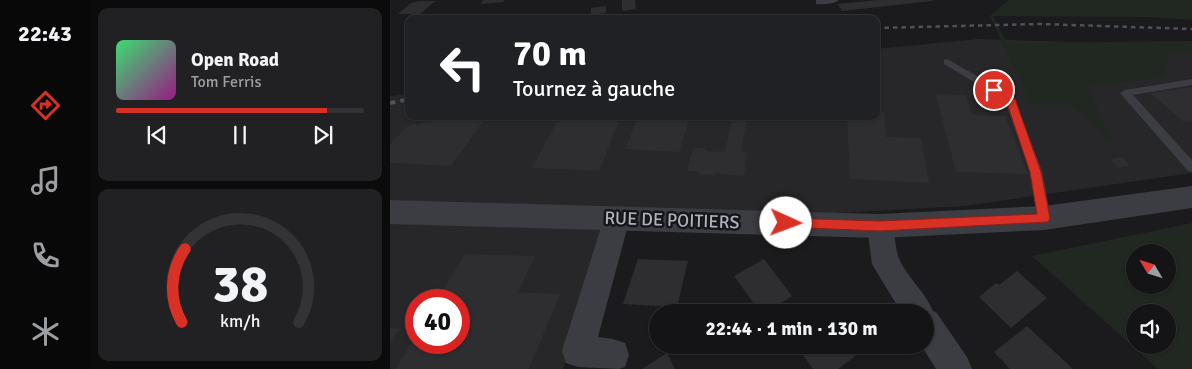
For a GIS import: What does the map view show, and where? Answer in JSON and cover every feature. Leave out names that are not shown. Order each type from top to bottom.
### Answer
[{"type":"street","name":"RUE DE POITIERS","points":[[391,213],[880,226],[1044,218],[1192,197]]},
{"type":"street","points":[[613,356],[578,351],[617,218]]},
{"type":"street","points":[[880,226],[886,264],[913,304]]},
{"type":"street","points":[[934,338],[955,369]]},
{"type":"lane","points":[[819,2],[835,0]]},
{"type":"lane","points":[[947,62],[1010,99],[1036,172],[1044,218]]},
{"type":"lane","points":[[1192,82],[1125,93],[1192,168]]},
{"type":"shaded area","points":[[1008,0],[1192,0],[1192,20],[1151,17],[993,16],[1007,43],[1192,41],[1192,52],[1169,53],[1165,77],[1088,86],[1112,143],[1069,103],[1031,103],[990,16]]},
{"type":"shaded area","points":[[978,39],[1192,46],[1192,173],[965,206],[617,225],[563,369],[390,369],[390,96],[405,94],[405,120],[880,120],[880,49]]},
{"type":"shaded area","points":[[1192,223],[1192,369],[1158,369],[1141,354],[1176,354],[1176,304],[1126,304],[1126,340],[1032,256]]},
{"type":"building","points":[[483,0],[504,0],[503,2],[481,4]]},
{"type":"building","points":[[622,0],[635,0],[636,9],[622,11]]},
{"type":"building","points":[[878,0],[932,1],[842,11],[838,4]]},
{"type":"building","points":[[435,1],[420,14],[398,14],[411,3]]},
{"type":"building","points":[[606,6],[606,13],[591,15],[591,8]]},
{"type":"building","points":[[1192,87],[1192,121],[1184,122],[1150,93]]},
{"type":"building","points":[[936,94],[966,95],[972,115],[1005,116],[1028,174],[956,172]]},
{"type":"building","points":[[880,112],[884,112],[886,137],[921,138],[929,183],[850,179],[847,120],[880,120]]},
{"type":"building","points":[[442,120],[484,120],[451,166],[390,163],[390,144],[409,125]]},
{"type":"building","points":[[558,120],[619,120],[599,171],[532,168]]},
{"type":"building","points":[[637,120],[689,120],[679,152],[625,149]]},
{"type":"building","points":[[732,120],[747,120],[741,152],[747,152],[744,176],[714,173],[714,175],[698,174],[699,172],[687,171],[693,148],[725,152]]},
{"type":"building","points":[[1123,157],[1130,166],[1118,168],[1111,159]]},
{"type":"building","points":[[465,254],[535,256],[518,292],[560,294],[529,369],[396,369],[405,354],[470,354],[470,289],[444,289]]},
{"type":"building","points":[[638,259],[688,261],[678,304],[623,304]]},
{"type":"building","points":[[764,259],[792,296],[780,304],[754,304],[734,276]]},
{"type":"building","points":[[1017,271],[1047,298],[1011,328],[979,297],[996,283],[999,285]]},
{"type":"building","points":[[1027,326],[1073,369],[1010,369],[994,352]]},
{"type":"building","points":[[390,328],[399,329],[390,342]]},
{"type":"building","points":[[668,354],[675,369],[642,369]]},
{"type":"building","points":[[802,354],[858,354],[838,369],[813,369]]},
{"type":"railway","points":[[880,28],[1040,24],[1192,29]]},
{"type":"railway","points":[[390,103],[405,100]]},
{"type":"route","points":[[786,223],[880,226],[1044,218],[1036,172],[1010,99],[994,90]]}]
